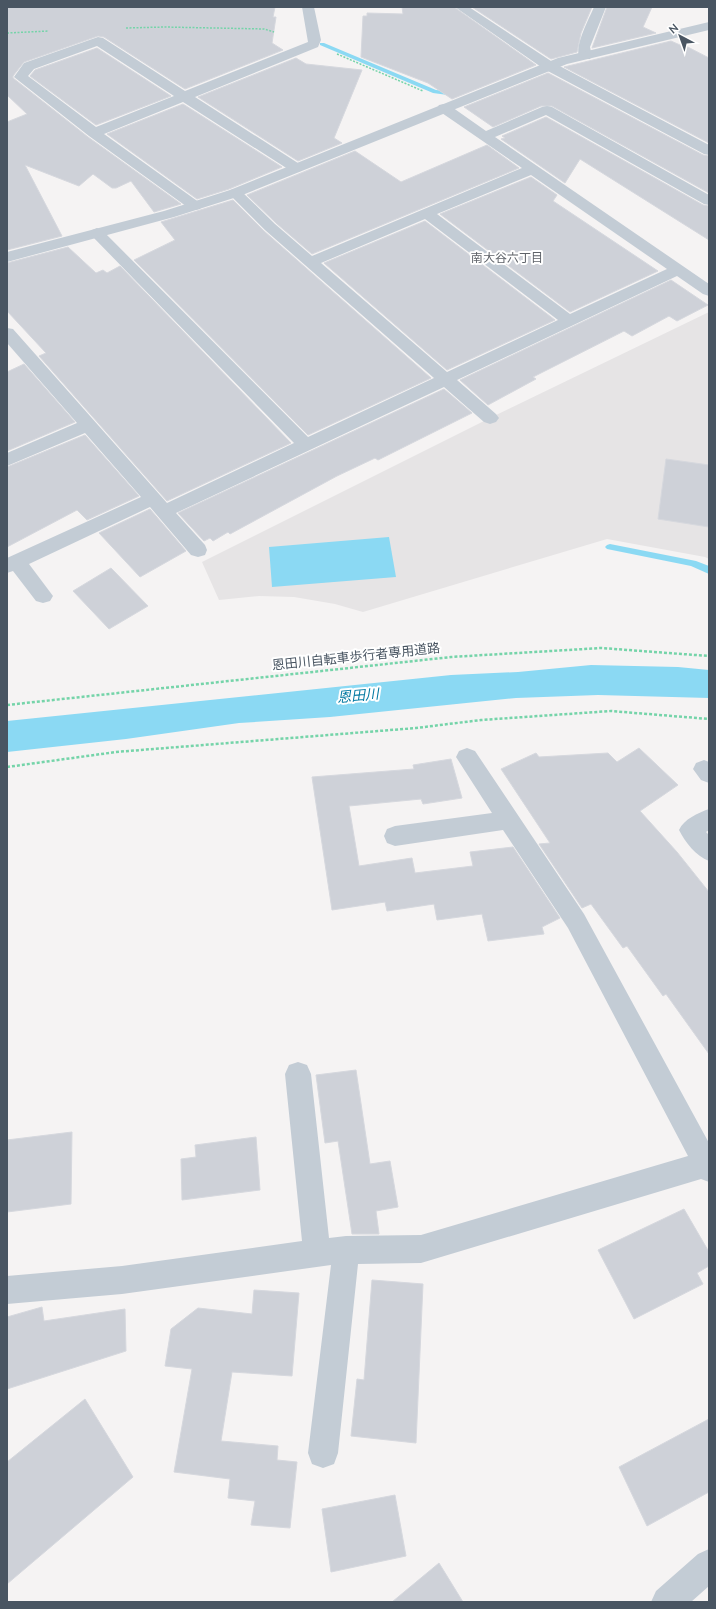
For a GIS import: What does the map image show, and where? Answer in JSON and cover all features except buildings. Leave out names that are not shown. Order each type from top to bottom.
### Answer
[{"type":"street","points":[[94,133],[313,44],[315,40],[308,7]]},
{"type":"street","points":[[461,7],[548,66],[709,151]]},
{"type":"street","points":[[585,56],[584,47],[600,7]]},
{"type":"street","points":[[7,257],[195,206],[235,193],[548,66],[709,26]]},
{"type":"street","points":[[195,206],[94,133],[21,77],[29,66],[98,41],[296,168]]},
{"type":"street","points":[[444,108],[709,291]]},
{"type":"street","points":[[485,136],[547,110],[709,201]]},
{"type":"street","points":[[310,262],[532,169]]},
{"type":"street","points":[[235,193],[310,262],[490,418]]},
{"type":"street","points":[[426,213],[570,321]]},
{"type":"street","points":[[97,233],[306,445]]},
{"type":"street","points":[[43,596],[12,564],[306,445],[570,321],[685,274],[709,270]]},
{"type":"street","points":[[7,333],[198,550]]},
{"type":"street","points":[[7,460],[88,425]]},
{"type":"street","points":[[7,1290],[122,1280],[346,1250],[421,1249],[707,1166],[576,921],[467,757]]},
{"type":"street","points":[[709,818],[690,830],[709,852]]},
{"type":"street","points":[[396,836],[508,820]]},
{"type":"street","points":[[298,1074],[317,1253]]},
{"type":"street","points":[[323,1453],[346,1250]]},
{"type":"street","points":[[667,1602],[709,1565]]},
{"type":"path","points":[[120,28],[165,27],[264,30],[313,44],[431,94],[440,101],[444,108]]},
{"type":"path","points":[[7,32],[52,31]]},
{"type":"path","name":"恩田川自転車歩行者専用道路","points":[[7,705],[450,656],[601,648],[709,656]]},
{"type":"path","points":[[7,767],[116,752],[416,728],[481,720],[611,711],[709,719]]},
{"type":"shaded area","points":[[709,312],[709,559],[607,539],[363,612],[335,604],[294,597],[259,596],[219,600],[202,562],[490,418]]},
{"type":"water","points":[[389,537],[396,577],[272,587],[269,547]]},
{"type":"water","name":"恩田川","points":[[591,665],[678,667],[709,670],[709,698],[598,695],[516,698],[330,717],[239,723],[126,739],[7,752],[7,721],[451,675],[518,672]]},
{"type":"waterway","points":[[322,44],[435,92],[455,94]]},
{"type":"waterway","points":[[610,547],[693,563],[709,570]]},
{"type":"district","name":"南大谷六丁目","points":[[507,258]]}]
